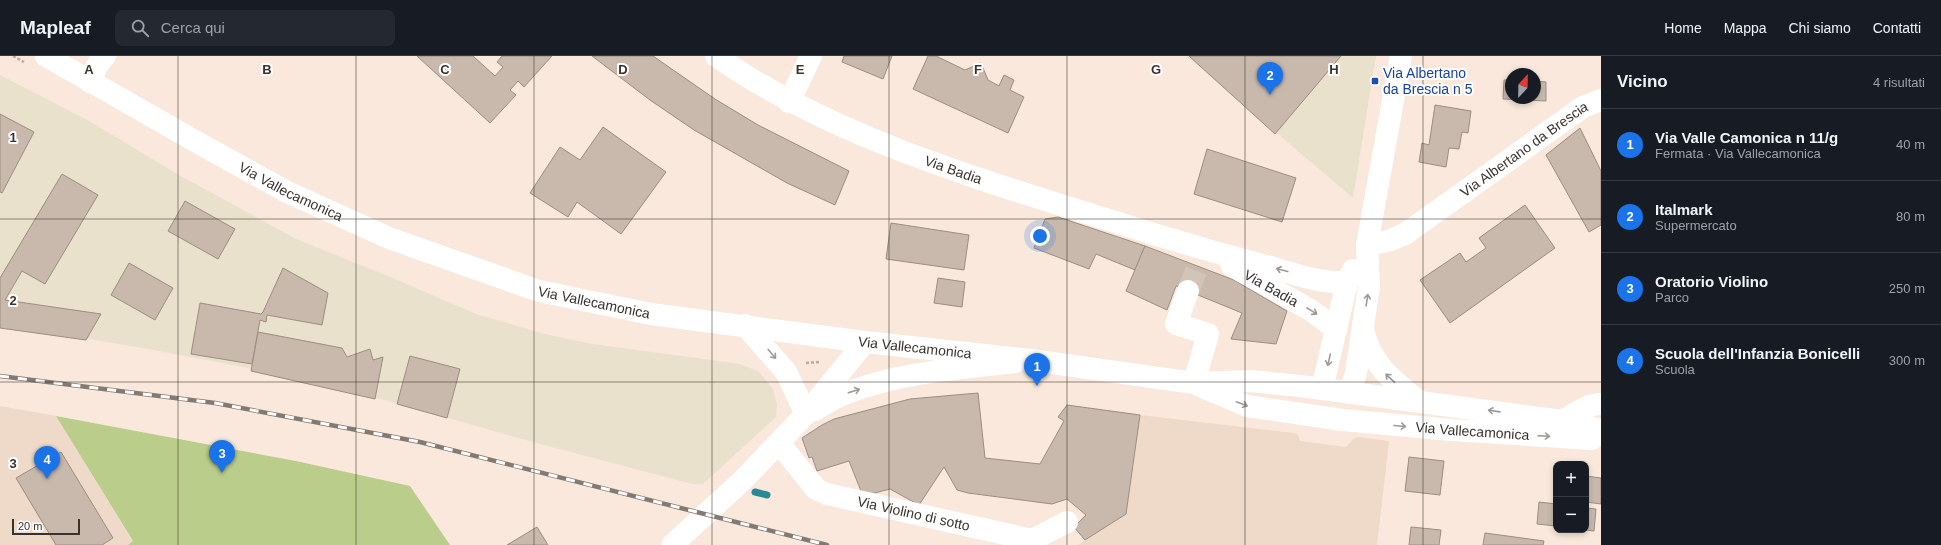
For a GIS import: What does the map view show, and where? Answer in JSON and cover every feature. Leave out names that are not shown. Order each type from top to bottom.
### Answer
[{"type":"street","name":"Via Vallecamonica","points":[[46,56],[287,192],[389,238],[540,291],[651,314],[745,325],[865,342],[1031,360],[1194,383],[1251,381],[1322,389],[1563,421],[1601,430]]},
{"type":"street","points":[[90,82],[98,64],[105,56]]},
{"type":"street","name":"Via Badia","points":[[716,56],[748,78],[789,102],[875,140],[1201,258],[1312,311],[1336,329]]},
{"type":"street","points":[[789,102],[810,56]]},
{"type":"street","points":[[1343,420],[1356,373],[1363,330],[1369,286],[1367,245],[1401,56]]},
{"type":"street","name":"Via Albertano da Brescia","points":[[1367,245],[1388,241],[1405,234],[1583,107],[1601,100]]},
{"type":"street","points":[[1316,416],[1347,282],[1367,245]]},
{"type":"street","name":"Via Badia","points":[[1201,258],[1324,281],[1347,282]]},
{"type":"street","points":[[1188,291],[1176,324],[1208,334],[1194,383]]},
{"type":"street","points":[[745,325],[786,372],[806,414]]},
{"type":"street","points":[[1363,330],[1366,343],[1380,368],[1396,384],[1420,402]]},
{"type":"street","points":[[672,545],[695,525],[779,443],[806,414],[865,342]]},
{"type":"street","points":[[806,414],[846,393],[879,383],[933,372],[1031,360]]},
{"type":"street","name":"Via Vallecamonica","points":[[1194,383],[1247,406],[1343,420],[1452,430],[1601,439]]},
{"type":"street","points":[[1563,421],[1590,406],[1601,404]]},
{"type":"street","name":"Via Violino di sotto","points":[[779,443],[816,489],[827,494],[1032,540],[1067,522]]},
{"type":"path","points":[[805,363],[820,362]]},
{"type":"shaded area","points":[[1186,56],[1376,56],[1353,198],[1245,106]]},
{"type":"shaded area","points":[[0,75],[91,122],[179,175],[296,239],[388,276],[476,314],[545,334],[593,344],[740,364],[758,371],[773,389],[777,404],[776,417],[703,484],[692,484],[533,442],[384,400],[253,369],[148,349],[0,324]]},
{"type":"shaded area","points":[[0,406],[56,416],[133,542],[128,545],[0,545]]},
{"type":"shaded area","points":[[1140,415],[1294,433],[1298,435],[1300,441],[1346,447],[1353,439],[1358,437],[1389,441],[1377,545],[1078,545],[1126,514]]},
{"type":"green space","points":[[56,416],[296,461],[410,486],[450,545],[128,545],[133,541]]},
{"type":"building","points":[[417,56],[473,56],[495,76],[503,67],[497,62],[502,56],[552,56],[524,87],[518,81],[510,90],[516,95],[490,123]]},
{"type":"building","points":[[592,56],[653,56],[715,99],[758,125],[849,171],[835,205],[787,183],[694,130],[650,100]]},
{"type":"building","points":[[844,56],[892,56],[883,79],[842,62]]},
{"type":"building","points":[[928,56],[936,56],[965,70],[981,63],[988,80],[999,86],[1004,75],[1014,80],[1010,90],[1024,97],[1008,133],[913,89]]},
{"type":"building","points":[[1189,56],[1341,56],[1275,134]]},
{"type":"building","points":[[1504,80],[1505,80],[1505,99],[1503,99]]},
{"type":"building","points":[[1541,82],[1546,82],[1546,101],[1541,101]]},
{"type":"building","points":[[1435,105],[1471,111],[1468,133],[1462,132],[1459,149],[1449,148],[1446,167],[1419,162],[1422,143],[1429,145]]},
{"type":"building","points":[[0,114],[34,132],[2,193],[0,192]]},
{"type":"building","points":[[603,127],[666,172],[621,234],[577,202],[568,217],[530,193],[560,147],[580,160]]},
{"type":"building","points":[[1580,128],[1601,171],[1601,225],[1589,232],[1546,155]]},
{"type":"building","points":[[1207,149],[1296,178],[1282,222],[1194,194]]},
{"type":"building","points":[[62,174],[98,195],[45,284],[22,271],[5,300],[101,314],[86,340],[0,328],[0,278]]},
{"type":"building","points":[[185,201],[235,229],[218,259],[168,231]]},
{"type":"building","points":[[1525,205],[1555,248],[1450,323],[1420,280],[1460,253],[1466,262],[1486,248],[1479,238]]},
{"type":"building","points":[[1058,217],[1145,246],[1135,270],[1096,254],[1089,269],[1034,248],[1045,219]]},
{"type":"building","points":[[891,223],[969,235],[964,270],[886,259]]},
{"type":"building","points":[[1145,246],[1234,280],[1287,311],[1276,344],[1231,339],[1242,313],[1176,286],[1167,310],[1126,291]]},
{"type":"building","points":[[129,263],[173,288],[155,320],[111,295]]},
{"type":"building","points":[[283,268],[328,293],[322,325],[267,315],[266,322],[260,320],[252,364],[191,354],[200,303],[261,314]]},
{"type":"building","points":[[938,278],[965,282],[962,307],[934,303]]},
{"type":"building","points":[[258,332],[342,348],[347,357],[370,349],[373,360],[383,357],[375,399],[251,371]]},
{"type":"building","points":[[410,356],[460,369],[447,418],[397,404]]},
{"type":"building","points":[[978,393],[985,458],[1040,464],[1064,421],[1058,417],[1067,405],[1140,415],[1126,514],[1085,540],[1074,527],[1086,515],[1067,499],[1052,504],[968,493],[957,490],[944,467],[919,505],[890,489],[863,496],[849,461],[817,471],[812,457],[809,458],[802,438],[834,419],[910,399]]},
{"type":"building","points":[[61,452],[113,538],[102,545],[56,545],[16,478]]},
{"type":"building","points":[[1409,457],[1444,461],[1440,495],[1405,491]]},
{"type":"building","points":[[1589,476],[1601,478],[1601,504],[1589,502]]},
{"type":"building","points":[[1539,502],[1553,504],[1553,526],[1537,524]]},
{"type":"building","points":[[1589,508],[1596,509],[1594,531],[1589,530]]},
{"type":"building","points":[[537,527],[548,545],[507,545]]},
{"type":"building","points":[[1411,527],[1441,530],[1439,545],[1409,545]]},
{"type":"building","points":[[1485,533],[1544,541],[1543,545],[1483,545]]},
{"type":"waterway","points":[[755,492],[767,495]]},
{"type":"tunnel","points":[[1188,291],[1198,266]]},
{"type":"railway","points":[[0,376],[215,403],[420,442],[827,545]]},
{"type":"place","name":"Via Albertano da Brescia n 5","points":[[1375,81]]},
{"type":"place","name":"Italmark","points":[[1270,95]]},
{"type":"place","name":"Via Valle Camonica n 11/g","points":[[1037,386]]},
{"type":"place","name":"Oratorio Violino","points":[[222,473]]},
{"type":"place","name":"Scuola dell'Infanzia Bonicelli","points":[[47,479]]}]
